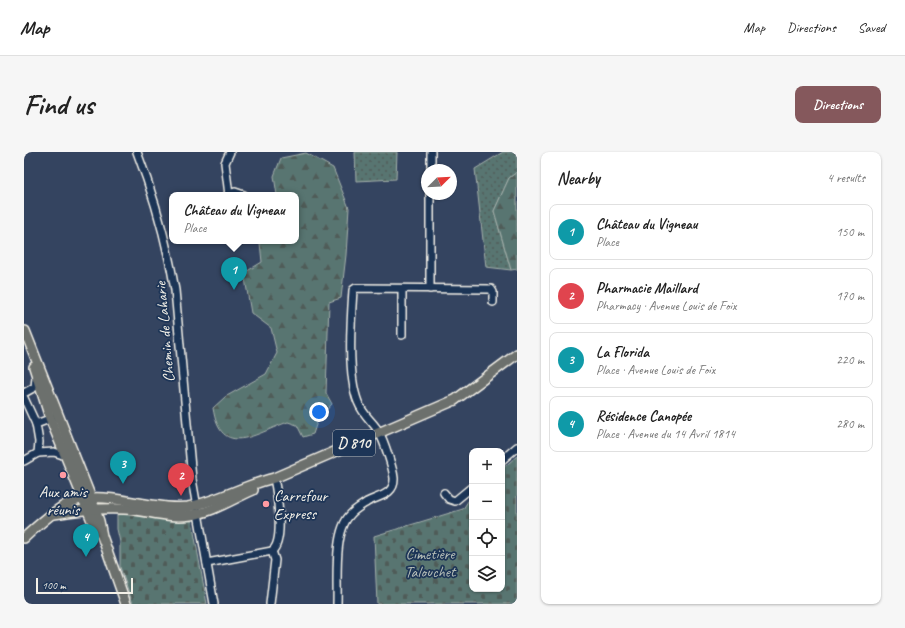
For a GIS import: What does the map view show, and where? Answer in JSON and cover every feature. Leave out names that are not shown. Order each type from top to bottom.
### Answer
[{"type":"main road","points":[[25,328],[66,456],[87,498]]},
{"type":"main road","points":[[25,328],[36,377],[92,510],[93,523],[102,536],[126,604]]},
{"type":"main road","name":"D 810","points":[[92,510],[124,509],[180,516],[265,485],[274,478],[455,400],[517,354]]},
{"type":"main road","points":[[24,538],[69,503],[87,498],[102,498],[163,507],[186,507],[198,509]]},
{"type":"main road","points":[[54,514],[92,510]]},
{"type":"street","name":"Chemin de Laharie","points":[[137,152],[145,173],[170,263],[175,290],[192,479],[214,604]]},
{"type":"street","points":[[228,192],[225,163],[230,152]]},
{"type":"street","points":[[431,152],[431,164]]},
{"type":"street","points":[[430,200],[430,289]]},
{"type":"street","points":[[337,604],[339,542],[343,526],[348,516],[353,512],[391,490],[394,478],[379,432],[362,412],[354,387],[352,343],[353,290],[356,288],[491,289],[493,292],[493,302]]},
{"type":"street","points":[[402,289],[402,335]]},
{"type":"street","points":[[24,393],[35,387],[36,377]]},
{"type":"street","points":[[24,398],[36,424],[39,442],[38,453]]},
{"type":"street","points":[[36,424],[54,417]]},
{"type":"street","points":[[505,457],[517,447]]},
{"type":"street","points":[[24,461],[38,453],[54,452],[66,456]]},
{"type":"street","points":[[207,563],[272,551],[276,546],[280,512],[274,478]]},
{"type":"street","points":[[444,493],[449,499],[455,501],[469,489]]},
{"type":"street","points":[[270,604],[275,560],[272,551]]},
{"type":"green space","points":[[355,152],[397,152],[396,179],[356,181]]},
{"type":"green space","points":[[503,152],[517,152],[517,172],[509,178],[494,211],[511,270],[486,267],[475,169]]},
{"type":"green space","points":[[306,153],[333,168],[349,208],[341,298],[329,302],[326,393],[332,404],[318,419],[313,434],[303,437],[297,425],[288,422],[242,439],[232,438],[224,434],[217,424],[213,408],[225,397],[266,374],[277,353],[271,328],[251,313],[244,273],[262,262],[260,244],[299,244],[299,192],[277,192],[274,176],[281,158]]},
{"type":"green space","points":[[517,172],[517,269],[511,270],[494,211],[509,178]]},
{"type":"green space","name":"Cimetière Talouchet","points":[[517,456],[517,604],[377,604],[374,536],[463,509],[469,500],[469,592],[505,592],[505,466]]},
{"type":"green space","points":[[127,512],[192,521],[207,604],[133,604],[120,567],[120,542],[117,529],[117,515]]},
{"type":"place","name":"Château du Vigneau","points":[[234,290]]},
{"type":"place","name":"Aux amis réunis","points":[[63,475]]},
{"type":"place","name":"La Florida","points":[[123,484]]},
{"type":"place","name":"Pharmacie Maillard","points":[[181,496]]},
{"type":"place","name":"Carrefour Express","points":[[266,504]]},
{"type":"place","name":"Résidence Canopée","points":[[86,557]]}]
